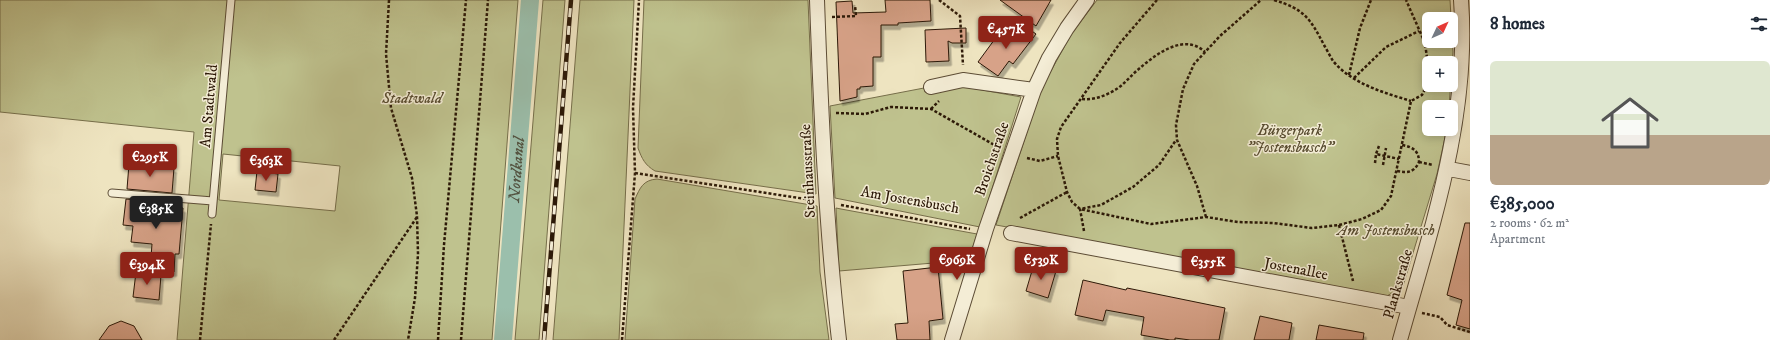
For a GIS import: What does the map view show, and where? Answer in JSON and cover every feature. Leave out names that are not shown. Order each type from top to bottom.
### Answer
[{"type":"street","name":"Steinhausstraße","points":[[817,0],[821,112],[831,275],[839,340]]},
{"type":"street","name":"Broichstraße","points":[[952,340],[986,229],[1034,90],[1063,34],[1087,0]]},
{"type":"street","points":[[1461,0],[1463,51],[1461,93],[1449,169],[1470,173]]},
{"type":"street","points":[[931,87],[963,80],[1034,90]]},
{"type":"street","name":"Plankstraße","points":[[1400,340],[1449,169]]},
{"type":"street","name":"Jostenallee","points":[[1013,227],[1086,247],[1409,307]]},
{"type":"lane","name":"Am Stadtwald","points":[[212,214],[231,0]]},
{"type":"lane","points":[[112,193],[213,201]]},
{"type":"path","points":[[390,0],[386,54],[390,108],[412,178],[417,216],[418,254],[415,298],[408,340]]},
{"type":"path","points":[[438,340],[444,245],[466,0]]},
{"type":"path","points":[[461,340],[488,0]]},
{"type":"path","points":[[622,340],[635,173],[633,108],[639,0]]},
{"type":"path","points":[[939,0],[960,16],[963,80]]},
{"type":"path","points":[[1157,0],[1120,43],[1062,127],[1057,139],[1058,156],[1067,192],[1072,202],[1080,210],[1151,224],[1206,217],[1238,222],[1273,223],[1312,228],[1339,225],[1362,219],[1381,210],[1391,196],[1411,101]]},
{"type":"path","points":[[1206,217],[1197,186],[1177,140],[1176,125],[1183,89],[1194,64],[1261,0]]},
{"type":"path","points":[[1274,0],[1294,6],[1311,21],[1333,61],[1349,75],[1376,90],[1411,101],[1422,96],[1427,85],[1427,58],[1425,44],[1406,0]]},
{"type":"path","points":[[1349,75],[1360,28],[1371,0]]},
{"type":"path","points":[[818,18],[856,16],[855,5]]},
{"type":"path","points":[[1354,78],[1386,47],[1419,31]]},
{"type":"path","points":[[1082,99],[1092,100],[1116,90],[1140,67],[1174,46],[1187,43],[1198,46],[1205,52]]},
{"type":"path","points":[[821,112],[865,114],[891,107],[931,109],[1012,154],[1040,161],[1058,156]]},
{"type":"path","points":[[1080,210],[1101,205],[1133,187],[1159,165],[1177,140]]},
{"type":"path","points":[[1397,171],[1406,173],[1412,171],[1419,162],[1417,152],[1412,147],[1402,145]]},
{"type":"path","points":[[1375,163],[1378,146]]},
{"type":"path","points":[[1383,164],[1386,148]]},
{"type":"path","points":[[1376,154],[1399,159]]},
{"type":"path","name":"Am Jostensbusch","points":[[635,173],[827,202],[975,230],[986,229]]},
{"type":"path","points":[[1013,227],[1067,192]]},
{"type":"path","points":[[1080,210],[1086,247]]},
{"type":"path","points":[[200,340],[212,214]]},
{"type":"path","points":[[334,340],[417,216]]},
{"type":"path","points":[[1339,225],[1358,298]]},
{"type":"path","points":[[1409,307],[1415,311],[1440,317],[1447,326],[1470,332]]},
{"type":"green space","name":"Stadtwald","points":[[0,0],[518,0],[492,340],[177,340],[194,132],[0,112]],"holes":[[[223,154],[340,166],[335,211],[219,200]]]},
{"type":"green space","points":[[543,0],[565,0],[539,340],[515,340]]},
{"type":"green space","points":[[580,0],[634,0],[619,340],[553,340]]},
{"type":"green space","points":[[644,0],[808,0],[816,194],[655,171],[646,164],[642,159],[638,148]]},
{"type":"green space","name":"Bürgerpark \"Jostensbusch\"","points":[[1097,0],[1450,0],[1451,12],[1422,12],[1422,48],[1453,48],[1453,56],[1422,56],[1422,92],[1450,92],[1450,100],[1422,100],[1422,136],[1445,136],[1437,174],[1403,286],[1387,296],[996,225],[1042,87],[1072,33]]},
{"type":"green space","points":[[960,86],[1021,97],[980,227],[835,198],[830,106],[924,88],[925,92]]},
{"type":"green space","points":[[657,179],[817,206],[820,272],[829,340],[625,340],[635,199],[640,188],[645,183]]},
{"type":"green space","points":[[836,208],[977,234],[969,260],[839,271]]},
{"type":"building","points":[[885,0],[930,0],[931,21],[898,23],[898,25],[881,25],[881,57],[873,57],[873,86],[860,87],[860,89],[857,89],[857,97],[840,101],[836,2],[852,1],[853,13],[886,12]]},
{"type":"building","points":[[1000,0],[1051,0],[1036,26]]},
{"type":"building","points":[[1022,24],[1036,34],[1013,64],[1009,61],[998,76],[978,62],[1000,32],[1011,41]]},
{"type":"building","points":[[966,28],[966,43],[952,43],[948,41],[949,61],[926,62],[925,30]]},
{"type":"building","points":[[129,164],[174,168],[172,193],[127,189]]},
{"type":"building","points":[[257,171],[278,174],[276,192],[255,190]]},
{"type":"building","points":[[126,199],[171,203],[171,207],[183,208],[179,254],[175,254],[174,272],[150,270],[152,244],[131,242],[133,226],[123,225]]},
{"type":"building","points":[[1465,223],[1470,223],[1470,329],[1456,325],[1462,300],[1447,295]]},
{"type":"building","points":[[1034,264],[1056,271],[1048,298],[1026,291]]},
{"type":"building","points":[[938,267],[943,319],[929,321],[930,340],[897,340],[895,324],[908,323],[903,271]]},
{"type":"building","points":[[136,272],[161,275],[159,300],[133,297]]},
{"type":"building","points":[[1083,280],[1126,290],[1127,288],[1225,308],[1219,340],[1190,340],[1175,338],[1175,340],[1170,340],[1141,335],[1144,317],[1106,310],[1103,321],[1075,315]]},
{"type":"building","points":[[1260,316],[1292,323],[1289,340],[1254,340]]},
{"type":"building","points":[[121,321],[134,326],[142,340],[99,340],[109,326]]},
{"type":"building","points":[[1319,325],[1364,333],[1363,340],[1316,340]]},
{"type":"waterway","name":"Nordkanal","points":[[503,340],[530,0]]},
{"type":"railway","points":[[544,340],[571,0]]}]
